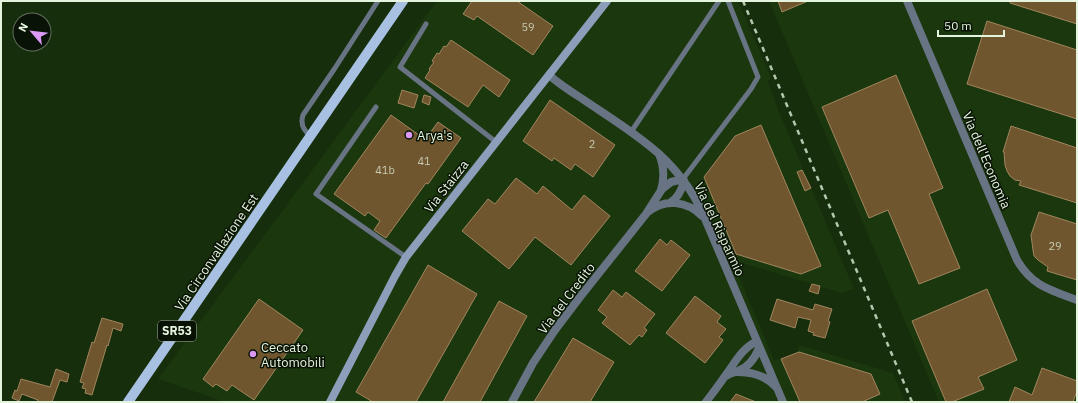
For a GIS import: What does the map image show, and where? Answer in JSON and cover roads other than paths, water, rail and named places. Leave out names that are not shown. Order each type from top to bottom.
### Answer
[{"type":"main road","name":"Via Circonvallazione Est","points":[[128,402],[403,1]]},
{"type":"street","name":"Via Staizza","points":[[330,402],[406,257],[607,1]]},
{"type":"street","name":"Via dell'Economia","points":[[907,1],[1019,264],[1038,284],[1049,290],[1077,300]]},
{"type":"street","name":"Via del Risparmio","points":[[549,75],[657,152],[683,180],[696,199],[783,402]]},
{"type":"street","name":"Via del Credito","points":[[512,402],[533,363],[555,330],[646,214],[660,191],[663,185],[664,173],[662,162],[657,152]]},
{"type":"street","name":"Via del Credito","points":[[660,191],[671,182],[683,180]]},
{"type":"street","points":[[670,203],[678,195],[683,180]]},
{"type":"street","name":"Via del Credito","points":[[646,214],[655,207],[675,202],[687,205],[696,210],[705,219]]},
{"type":"street","points":[[706,402],[723,380],[739,355],[747,347],[758,344],[756,356],[752,362],[743,369],[729,374],[723,380]]},
{"type":"street","points":[[736,372],[757,375],[770,381],[779,391]]},
{"type":"lane","points":[[311,136],[304,128],[302,121],[303,116],[343,57],[378,1]]},
{"type":"lane","points":[[631,132],[719,1]]},
{"type":"lane","points":[[683,180],[751,89],[758,77],[728,1]]},
{"type":"lane","points":[[426,24],[400,67],[496,142]]},
{"type":"lane","points":[[376,107],[316,194],[406,257]]},
{"type":"railway","points":[[743,1],[912,402]]},
{"type":"place","name":"Arya's","points":[[409,135]]},
{"type":"place","name":"Ceccato Automobili","points":[[253,354]]}]
